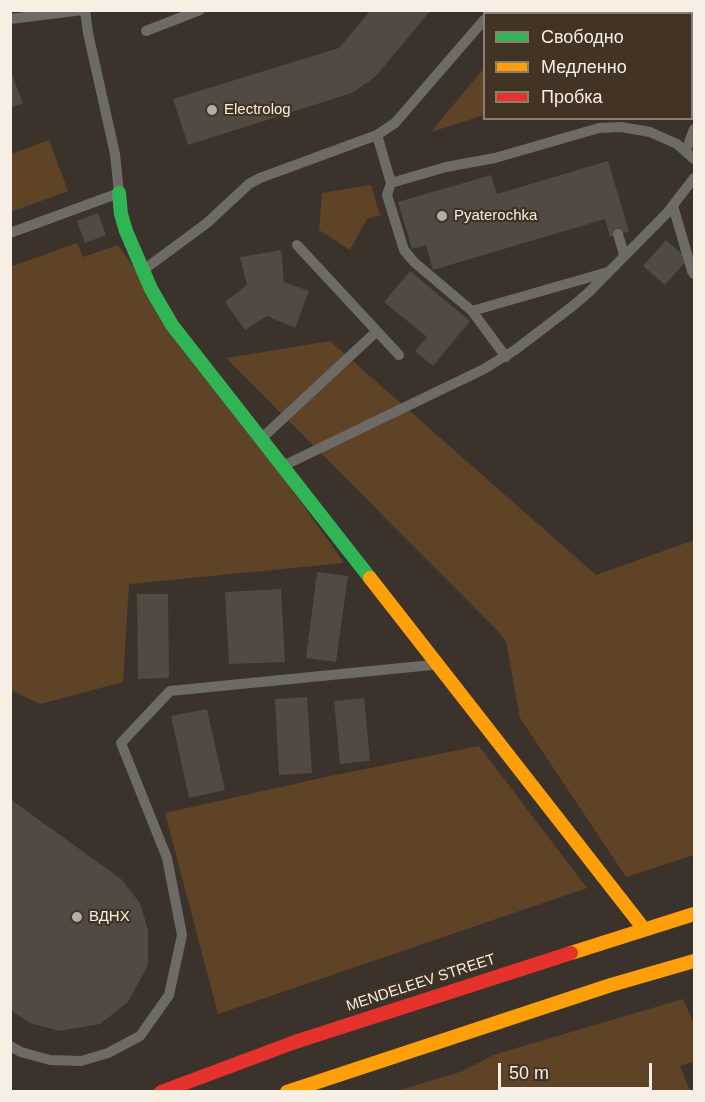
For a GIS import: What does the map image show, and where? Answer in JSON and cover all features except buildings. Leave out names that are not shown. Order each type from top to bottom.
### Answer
[{"type":"main road","points":[[119,193],[123,225],[151,289],[172,325],[644,928]]},
{"type":"main road","name":"MENDELEEV STREET","points":[[161,1092],[295,1041],[644,928],[694,914]]},
{"type":"main road","points":[[287,1092],[612,985],[694,961]]},
{"type":"lane","points":[[10,19],[84,10],[115,154],[119,193],[10,233]]},
{"type":"lane","points":[[146,31],[200,10]]},
{"type":"lane","points":[[143,270],[207,223],[240,191],[255,181],[376,135],[395,123],[483,21]]},
{"type":"lane","points":[[391,183],[446,167],[495,158],[599,128],[621,127],[650,132],[666,138],[694,159]]},
{"type":"lane","points":[[686,152],[694,129]]},
{"type":"lane","points":[[376,135],[391,183],[387,195],[404,250],[414,262],[472,311],[506,357]]},
{"type":"lane","points":[[282,466],[506,357],[574,306],[673,206],[694,178]]},
{"type":"lane","points":[[673,206],[694,274]]},
{"type":"lane","points":[[618,234],[624,255]]},
{"type":"lane","points":[[297,245],[399,355]]},
{"type":"lane","points":[[472,311],[609,272]]},
{"type":"lane","points":[[261,439],[377,332]]},
{"type":"lane","points":[[10,1046],[21,1052],[50,1060],[81,1061],[99,1056],[140,1036],[169,995],[182,934],[167,858],[121,743],[170,691],[439,665]]},
{"type":"shaded area","points":[[483,69],[483,115],[431,132]]},
{"type":"shaded area","points":[[49,140],[68,191],[11,212],[11,154]]},
{"type":"shaded area","points":[[371,185],[380,215],[367,219],[350,250],[319,230],[322,193]]},
{"type":"shaded area","points":[[77,243],[83,257],[118,245],[344,563],[129,584],[123,682],[40,704],[11,690],[10,267]]},
{"type":"shaded area","points":[[330,341],[596,575],[694,540],[694,855],[626,877],[520,718],[506,641],[226,358]]},
{"type":"shaded area","points":[[479,746],[587,888],[218,1014],[165,813]]},
{"type":"shaded area","points":[[683,999],[694,1024],[694,1061],[680,1066],[690,1091],[397,1091],[463,1071],[493,1055]]},
{"type":"traffic: fast","points":[[119,193],[121,214],[126,231],[151,289],[172,325],[370,578]]},
{"type":"traffic: slow","points":[[370,578],[644,929]]},
{"type":"traffic: slow","points":[[571,953],[694,914]]},
{"type":"traffic: slow","points":[[287,1092],[611,985],[694,961]]},
{"type":"traffic: jam","points":[[161,1092],[295,1042],[571,953]]},
{"type":"place","name":"Electrolog","points":[[212,110]]},
{"type":"place","name":"Pyaterochka","points":[[442,216]]},
{"type":"place","name":"ВДНХ","points":[[77,917]]}]
